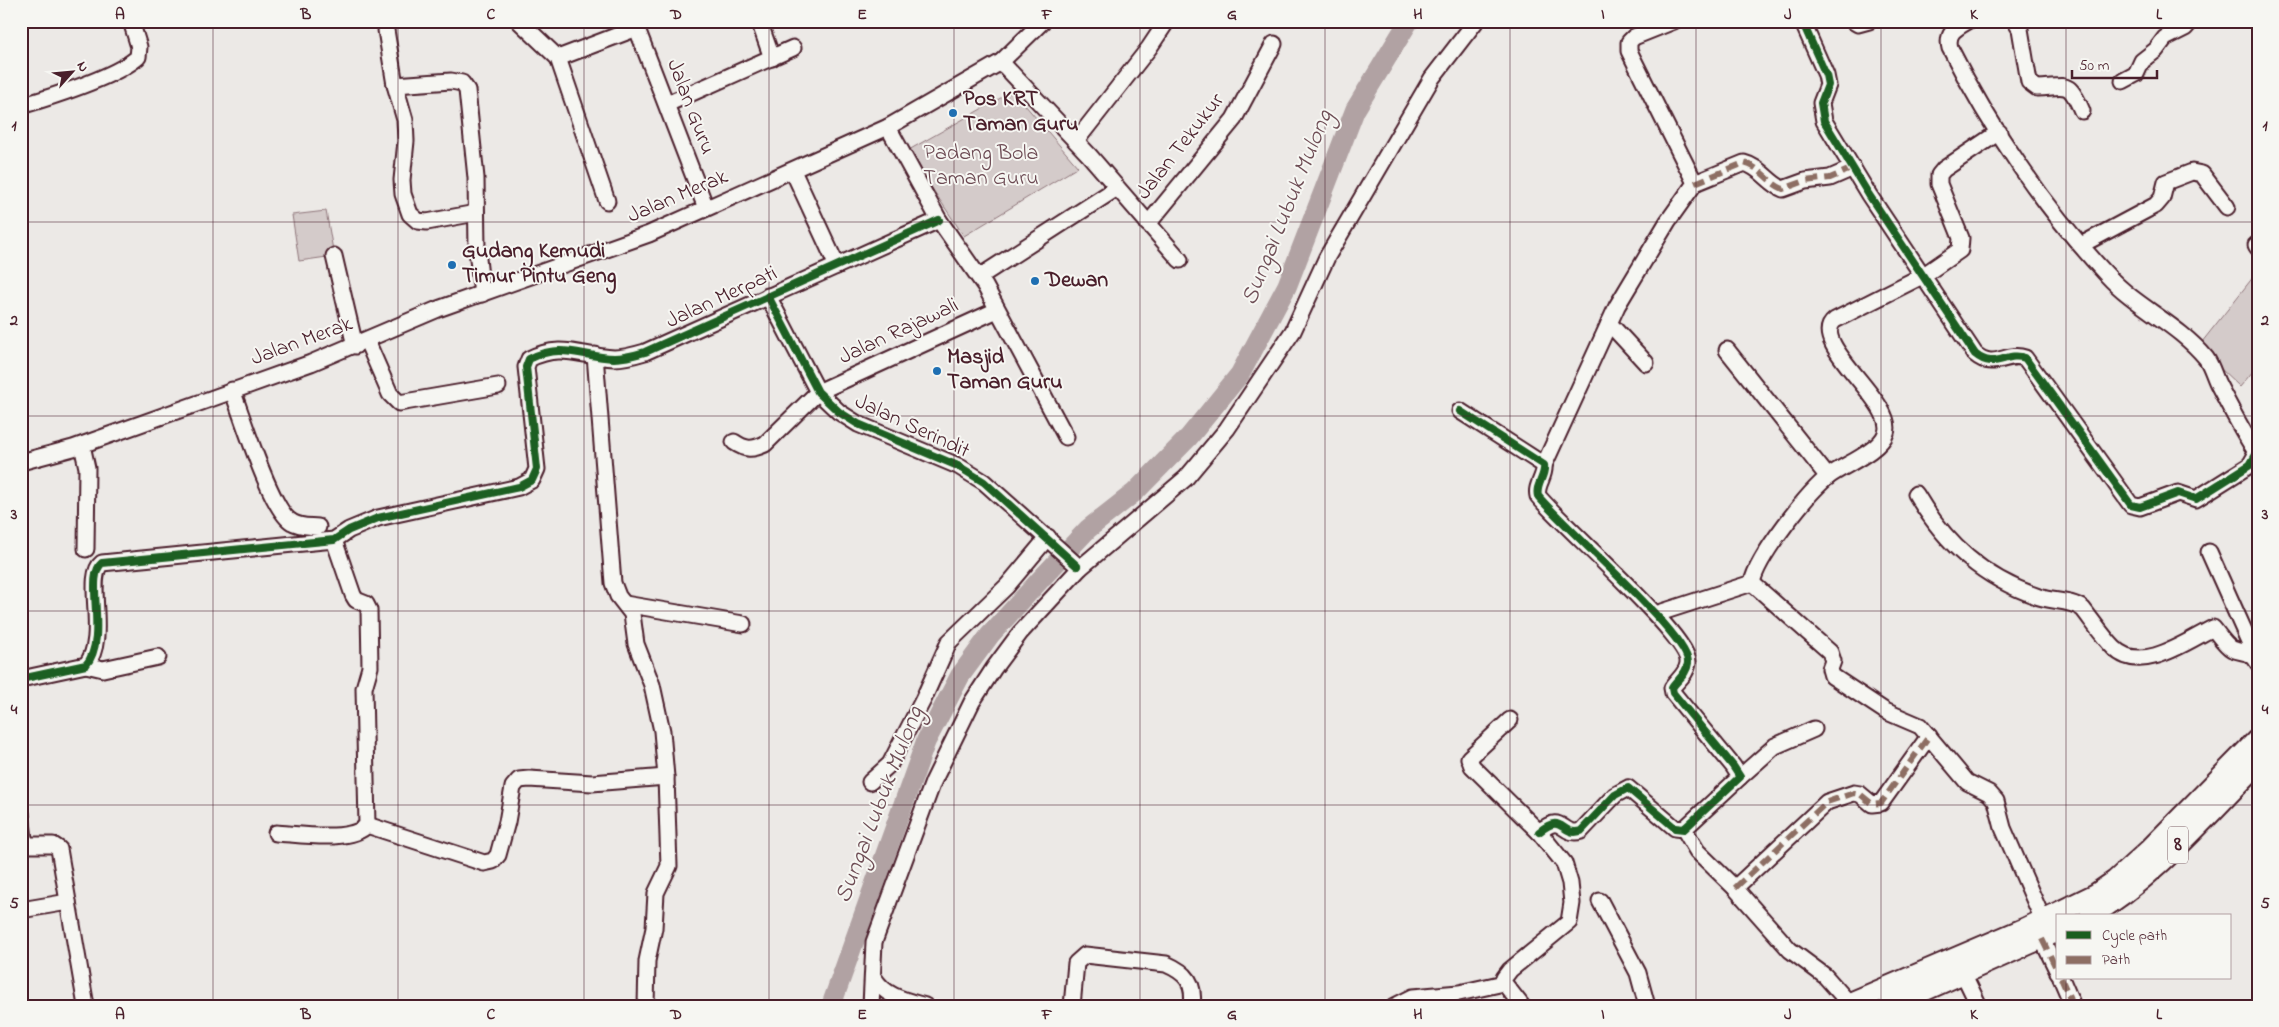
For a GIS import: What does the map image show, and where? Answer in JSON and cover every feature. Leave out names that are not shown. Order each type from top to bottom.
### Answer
[{"type":"main road","name":"8","points":[[2067,914],[2080,903],[2115,881],[2149,850],[2258,739]]},
{"type":"main road","name":"8","points":[[2093,914],[2126,893],[2257,768]]},
{"type":"main road","name":"8","points":[[1889,1006],[1963,973],[2048,930]]},
{"type":"main road","name":"8","points":[[1846,1004],[2048,930]]},
{"type":"street","points":[[21,106],[72,89],[130,64],[138,57],[139,47],[131,21]]},
{"type":"street","points":[[519,21],[558,58],[607,201]]},
{"type":"street","points":[[759,21],[772,58]]},
{"type":"street","name":"Jalan Merak","points":[[21,462],[82,445],[361,343],[438,309],[649,234],[888,126],[1001,62],[1044,21]]},
{"type":"street","points":[[1076,141],[1144,55],[1167,21]]},
{"type":"street","points":[[871,1006],[874,978],[872,958],[874,942],[933,782],[972,702],[1020,633],[1079,567],[1186,478],[1227,429],[1293,330],[1327,257],[1432,78],[1476,21]]},
{"type":"street","points":[[1674,21],[1634,37],[1629,42],[1629,52],[1695,183]]},
{"type":"street","points":[[1802,21],[1827,80],[1828,85],[1821,103],[1824,121],[1975,354],[1983,361],[1994,362],[2019,355],[2030,363],[2135,508],[2178,493],[2196,499],[2250,465],[2257,452],[2234,415],[2208,361],[2182,334],[2128,295],[2107,276],[2041,196],[1999,132],[1950,48],[1948,41],[1952,31],[1968,21]]},
{"type":"street","points":[[1853,21],[1858,24],[1869,22]]},
{"type":"street","points":[[2015,21],[2020,29],[2029,82],[2037,88],[2055,85],[2069,88],[2073,91],[2082,111]]},
{"type":"street","points":[[2122,81],[2136,74],[2142,60],[2156,50],[2165,38],[2185,28],[2191,21]]},
{"type":"street","points":[[558,58],[636,25]]},
{"type":"street","name":"Jalan Guru","points":[[636,25],[706,208]]},
{"type":"street","points":[[386,30],[395,85],[405,120],[406,141],[402,180],[403,194],[410,214],[418,221],[427,222],[476,214]]},
{"type":"street","name":"Jalan Tekukur","points":[[1148,224],[1234,119],[1274,44]]},
{"type":"street","points":[[667,104],[793,48]]},
{"type":"street","points":[[1001,62],[1076,141],[1180,260]]},
{"type":"street","points":[[395,85],[451,81],[465,86],[476,178],[476,214],[482,294]]},
{"type":"street","points":[[888,126],[939,220],[979,277],[998,310],[1066,437]]},
{"type":"street","points":[[1752,583],[1757,566],[1802,504],[1828,477],[1881,443],[1887,432],[1886,420],[1880,408],[1832,342],[1828,331],[1830,325],[1835,320],[1924,275],[1960,250],[1962,242],[1939,184],[1939,175],[1944,169],[1999,132]]},
{"type":"street","points":[[1740,777],[1673,693],[1672,688],[1687,667],[1688,656],[1656,614],[1540,499],[1537,492],[1545,471],[1544,466],[1609,323],[1646,256],[1695,183],[1744,163],[1761,170],[1777,186],[1783,189],[1805,180],[1830,178],[1853,168]]},
{"type":"street","points":[[793,170],[838,266]]},
{"type":"street","points":[[2081,246],[2156,205],[2162,198],[2166,182],[2172,178],[2192,172],[2202,174],[2227,207]]},
{"type":"street","points":[[979,277],[1117,188]]},
{"type":"street","name":"Jalan Merpati","points":[[334,540],[349,530],[378,518],[519,487],[532,480],[537,469],[526,367],[529,359],[552,350],[572,350],[614,358],[645,352],[939,220]]},
{"type":"street","points":[[334,256],[361,343],[390,394],[399,403],[498,386]]},
{"type":"street","name":"Jalan Serindit","points":[[768,296],[818,392],[839,412],[858,424],[958,466],[984,482],[1079,567]]},
{"type":"street","name":"Jalan Rajawali","points":[[734,442],[749,450],[765,444],[818,392],[998,310]]},
{"type":"street","points":[[1609,323],[1646,364]]},
{"type":"street","points":[[1727,350],[1828,477]]},
{"type":"street","points":[[595,355],[613,583],[624,604],[632,614],[636,644],[652,685],[662,731],[666,777],[669,866],[656,893],[654,928],[647,961],[646,1006]]},
{"type":"street","points":[[232,390],[272,495],[282,512],[290,522],[302,526],[318,527]]},
{"type":"street","points":[[1460,411],[1544,466]]},
{"type":"street","points":[[82,445],[87,468],[86,549]]},
{"type":"street","points":[[1916,494],[1944,535],[1980,569],[2005,583],[2040,597],[2076,604],[2083,609],[2115,649],[2124,655],[2144,659],[2156,656],[2213,628],[2231,648],[2254,658]]},
{"type":"street","points":[[86,665],[96,648],[95,574],[102,563],[334,540],[353,595],[356,600],[366,604],[368,610],[370,667],[364,688],[367,825]]},
{"type":"street","points":[[870,782],[890,764],[924,700],[949,642],[1008,586],[1050,540]]},
{"type":"street","points":[[2208,552],[2251,646],[2254,658]]},
{"type":"street","points":[[1656,614],[1752,583]]},
{"type":"street","points":[[1752,583],[1830,652],[1833,661],[1830,669],[1832,676],[1885,711],[1920,726],[1967,782],[1989,793],[1996,801],[2003,828],[2048,930],[2056,964]]},
{"type":"street","points":[[624,604],[743,624]]},
{"type":"street","points":[[21,679],[86,665],[103,669],[158,657]]},
{"type":"street","points":[[1510,720],[1469,758],[1472,766],[1539,832],[1564,863],[1572,903],[1569,922],[1510,970],[1504,978],[1504,983],[1522,1006]]},
{"type":"street","points":[[1539,832],[1550,823],[1555,823],[1571,832],[1581,831],[1615,795],[1628,788],[1675,828],[1684,829],[1775,746],[1814,728]]},
{"type":"street","points":[[1734,888],[1827,802],[1854,793],[1860,794],[1872,804],[1881,803],[1929,736]]},
{"type":"street","points":[[367,825],[484,863],[493,861],[498,855],[514,787],[520,780],[592,783],[666,777]]},
{"type":"street","points":[[21,813],[24,839],[28,845],[53,845],[59,849],[86,1006]]},
{"type":"street","points":[[276,833],[340,836],[355,834],[367,825]]},
{"type":"street","points":[[1684,829],[1696,851],[1734,888],[1790,950],[1825,976],[1846,1004]]},
{"type":"street","points":[[1600,901],[1638,973],[1647,1006]]},
{"type":"street","points":[[21,910],[68,902]]},
{"type":"street","points":[[1072,1006],[1076,963],[1085,955],[1166,964],[1177,969],[1188,978],[1194,993],[1192,1006]]},
{"type":"street","points":[[1963,973],[1979,1006]]},
{"type":"street","points":[[874,978],[881,989],[893,996],[926,1006]]},
{"type":"street","points":[[2062,980],[2073,1006]]},
{"type":"street","points":[[1395,1006],[1413,997],[1459,993],[1504,983]]},
{"type":"green space","name":"Padang Bola Taman Guru","points":[[1013,91],[1078,167],[964,236],[907,151]]},
{"type":"green space","points":[[326,211],[334,256],[299,261],[292,215]]},
{"type":"green space","points":[[2258,271],[2258,365],[2240,387],[2198,347]]},
{"type":"waterway","name":"Sungai Lubuk Mulong","points":[[831,1006],[926,741],[960,676],[990,635],[1040,580],[1088,529],[1135,492],[1189,437],[1240,374],[1287,286],[1355,110],[1409,21]]},
{"type":"marked path","points":[[1695,183],[1744,163],[1755,168],[1783,189],[1805,181],[1830,178],[1853,168]]},
{"type":"marked path","points":[[1735,888],[1827,802],[1854,793],[1860,794],[1872,804],[1881,803],[1929,736]]},
{"type":"marked path","points":[[2042,939],[2056,968]]},
{"type":"marked path","points":[[2062,980],[2073,1006]]},
{"type":"cycle path","points":[[1802,21],[1826,75],[1828,85],[1821,103],[1824,121],[1869,195],[1975,354],[1989,361],[2012,357],[2025,358],[2131,505],[2140,507],[2178,493],[2196,499],[2250,465],[2257,453]]},
{"type":"cycle path","points":[[21,679],[86,665],[93,653],[96,640],[95,581],[97,570],[102,563],[334,540],[349,530],[378,518],[519,487],[532,480],[537,469],[526,367],[529,359],[541,354],[562,351],[614,358],[645,352],[939,220]]},
{"type":"cycle path","points":[[768,296],[818,392],[839,412],[858,424],[958,466],[984,482],[1077,566]]},
{"type":"cycle path","points":[[1460,411],[1544,465],[1537,492],[1538,496],[1648,606],[1669,630],[1683,650],[1688,663],[1684,674],[1672,688],[1673,693],[1740,777],[1684,829],[1675,828],[1628,788],[1615,795],[1581,831],[1569,831],[1558,824],[1553,824],[1539,832]]},
{"type":"place","name":"Pos KRT Taman Guru","points":[[953,113]]},
{"type":"place","name":"Gudang Kemudi Timur Pintu Geng","points":[[452,265]]},
{"type":"place","name":"Dewan","points":[[1035,281]]},
{"type":"place","name":"Masjid Taman Guru","points":[[937,371]]}]
